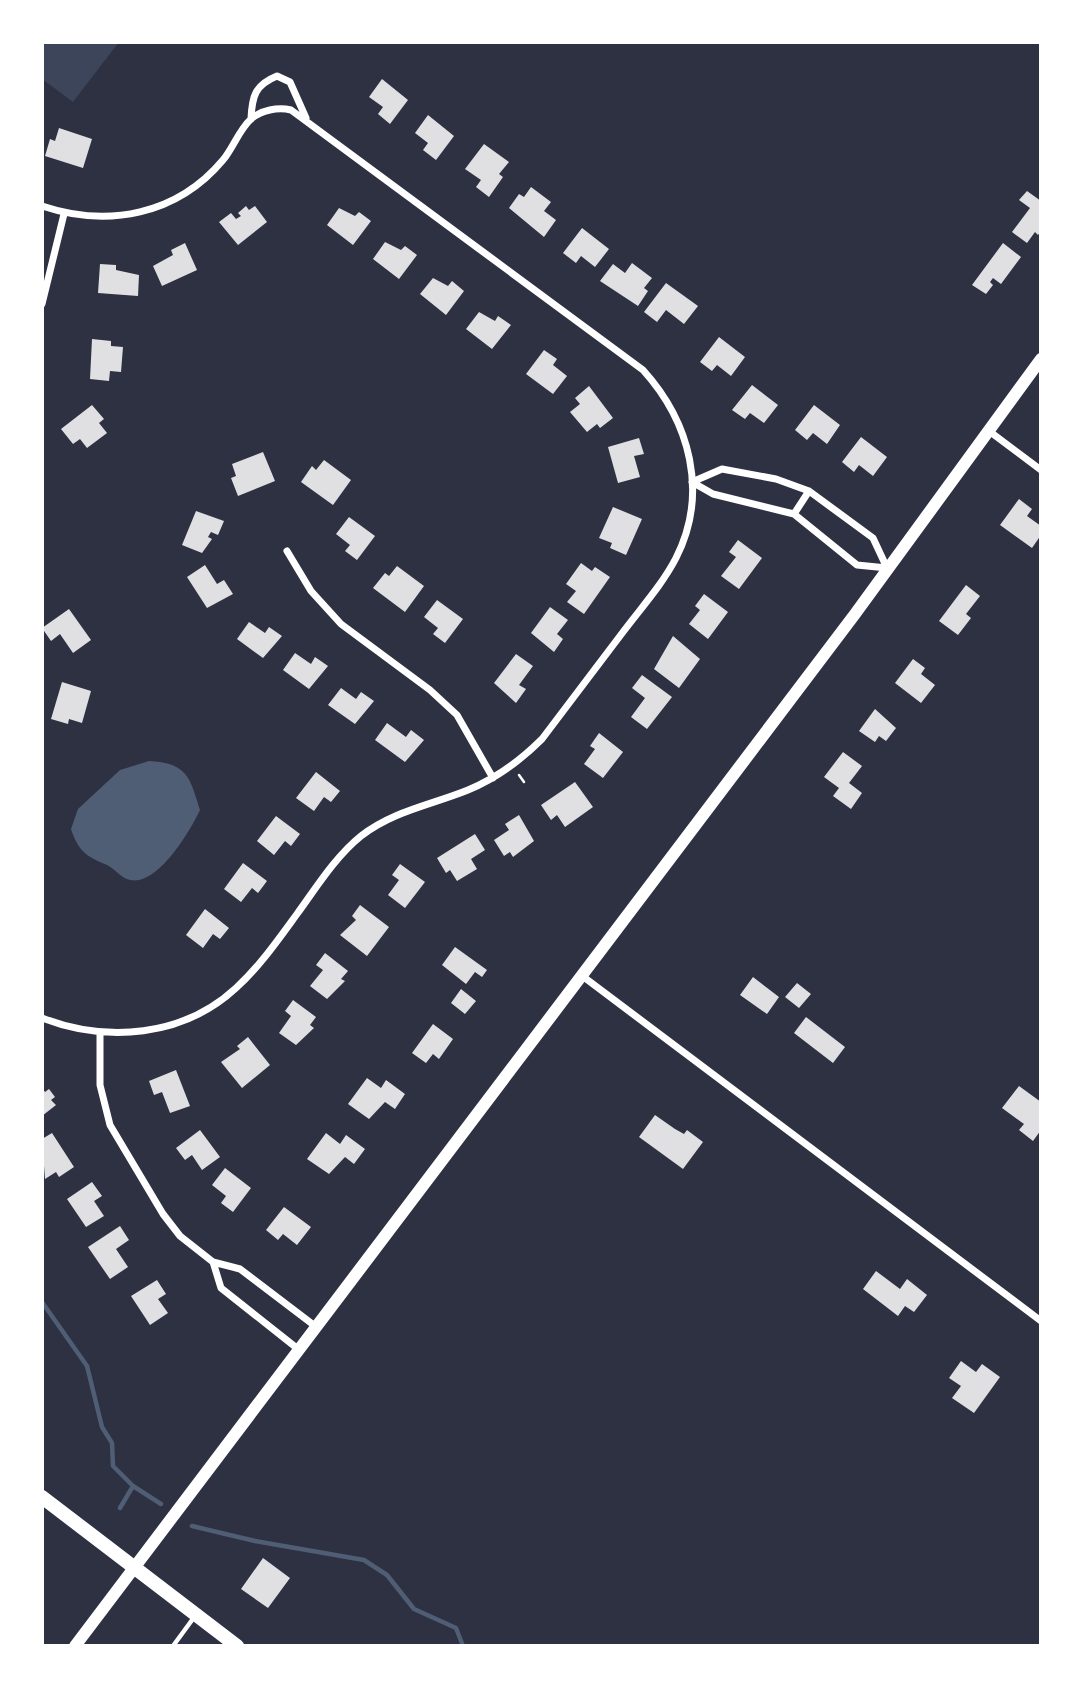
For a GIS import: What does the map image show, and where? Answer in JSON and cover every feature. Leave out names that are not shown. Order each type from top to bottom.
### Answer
[{"type":"main road","points":[[75,1646],[887,568],[1041,359]]},
{"type":"main road","points":[[42,1497],[237,1646]]},
{"type":"street","points":[[251,119],[252,97],[261,82],[277,76],[290,82],[307,120]]},
{"type":"street","points":[[42,206],[64,214],[113,218],[163,205],[208,175],[224,159],[251,119],[272,109],[291,110],[643,370],[662,390],[676,415],[686,439],[692,482],[684,537],[666,575],[542,739],[517,763],[493,778],[398,814],[361,837],[327,873],[254,970],[213,1007],[189,1019],[133,1033],[100,1033],[71,1028],[42,1018]]},
{"type":"street","points":[[42,304],[64,214]]},
{"type":"street","points":[[989,431],[1041,470]]},
{"type":"street","points":[[692,482],[722,469],[776,479],[809,491],[873,538],[887,568]]},
{"type":"street","points":[[692,482],[713,494],[794,514],[857,565],[887,568]]},
{"type":"street","points":[[794,514],[809,491]]},
{"type":"street","points":[[287,551],[311,591],[341,624],[430,690],[457,715],[493,778]]},
{"type":"street","points":[[580,975],[1041,1321]]},
{"type":"street","points":[[100,1033],[104,1106],[119,1146],[180,1236],[213,1262],[240,1269],[315,1326]]},
{"type":"street","points":[[213,1262],[221,1288],[298,1349]]},
{"type":"lane","points":[[173,1646],[195,1615]]},
{"type":"path","points":[[519,775],[524,782]]},
{"type":"shaded area","points":[[42,42],[119,42],[73,102],[42,79]]},
{"type":"shaded area","points":[[149,761],[162,762],[180,769],[190,781],[200,810],[181,843],[162,866],[141,880],[130,880],[84,852],[71,829],[78,809],[120,770]]},
{"type":"building","points":[[382,79],[408,100],[390,124],[378,114],[383,107],[369,97]]},
{"type":"building","points":[[428,115],[454,136],[436,160],[423,150],[428,143],[415,133]]},
{"type":"building","points":[[59,128],[92,139],[83,168],[45,156],[50,139],[55,141]]},
{"type":"building","points":[[484,144],[509,162],[499,174],[503,177],[489,197],[476,187],[481,180],[465,169]]},
{"type":"building","points":[[531,187],[551,202],[544,211],[556,220],[544,237],[509,208],[519,194],[524,197]]},
{"type":"building","points":[[1027,191],[1041,201],[1041,231],[1038,235],[1035,232],[1027,243],[1012,232],[1030,208],[1019,200]]},
{"type":"building","points":[[246,206],[249,210],[255,206],[267,222],[238,245],[219,222],[231,213],[236,219],[241,216],[238,213]]},
{"type":"building","points":[[339,208],[355,216],[359,212],[371,221],[353,245],[327,225]]},
{"type":"building","points":[[582,228],[609,249],[595,267],[581,256],[576,263],[563,253]]},
{"type":"building","points":[[385,242],[401,250],[405,246],[417,255],[399,279],[373,259]]},
{"type":"building","points":[[185,243],[197,270],[162,286],[153,266],[173,255],[171,250]]},
{"type":"building","points":[[1003,243],[1021,257],[1001,284],[993,278],[990,282],[993,285],[986,294],[972,285]]},
{"type":"building","points":[[632,263],[652,278],[644,288],[648,291],[638,306],[600,281],[613,264],[625,273]]},
{"type":"building","points":[[100,264],[116,265],[116,270],[139,275],[138,296],[98,293]]},
{"type":"building","points":[[433,278],[448,286],[452,281],[464,291],[446,315],[420,294]]},
{"type":"building","points":[[666,283],[698,306],[684,324],[666,310],[657,322],[644,312]]},
{"type":"building","points":[[479,312],[495,321],[498,316],[511,325],[492,349],[466,329]]},
{"type":"building","points":[[719,337],[745,357],[731,376],[717,365],[712,371],[700,362]]},
{"type":"building","points":[[92,339],[111,341],[111,346],[123,347],[121,372],[110,371],[109,381],[90,379]]},
{"type":"building","points":[[544,350],[557,359],[553,365],[567,376],[553,394],[526,374]]},
{"type":"building","points":[[752,385],[778,405],[764,423],[750,413],[745,419],[732,410]]},
{"type":"building","points":[[589,386],[613,418],[600,428],[597,424],[587,432],[570,412],[580,404],[575,398]]},
{"type":"building","points":[[92,405],[104,419],[99,423],[107,433],[87,448],[80,439],[73,444],[61,429]]},
{"type":"building","points":[[814,405],[840,425],[827,444],[813,433],[807,440],[795,430]]},
{"type":"building","points":[[861,437],[887,457],[873,476],[859,465],[854,472],[842,462]]},
{"type":"building","points":[[639,438],[644,454],[634,456],[640,477],[618,483],[608,447]]},
{"type":"building","points":[[263,452],[275,481],[238,496],[231,478],[236,476],[232,464]]},
{"type":"building","points":[[324,460],[351,480],[333,505],[301,482],[312,466],[316,470]]},
{"type":"building","points":[[1019,499],[1032,509],[1027,516],[1041,526],[1041,535],[1032,548],[1000,525]]},
{"type":"building","points":[[613,507],[642,519],[626,555],[610,548],[612,543],[599,538]]},
{"type":"building","points":[[196,511],[224,521],[218,535],[211,532],[208,537],[212,539],[202,553],[182,545]]},
{"type":"building","points":[[349,517],[375,536],[357,560],[345,551],[350,545],[336,534]]},
{"type":"building","points":[[738,540],[762,558],[739,589],[721,576],[736,557],[729,552]]},
{"type":"building","points":[[581,563],[592,571],[595,567],[610,577],[584,614],[567,602],[576,591],[566,584]]},
{"type":"building","points":[[205,565],[217,584],[224,580],[233,594],[207,608],[187,577]]},
{"type":"building","points":[[397,566],[424,586],[405,612],[373,588],[385,573],[389,576]]},
{"type":"building","points":[[966,585],[980,596],[966,614],[971,618],[958,635],[939,621]]},
{"type":"building","points":[[704,594],[728,612],[708,639],[689,624],[700,610],[695,606]]},
{"type":"building","points":[[437,600],[463,619],[445,643],[433,634],[438,628],[424,617]]},
{"type":"building","points":[[550,607],[568,620],[557,634],[563,639],[554,652],[531,633]]},
{"type":"building","points":[[69,609],[91,640],[73,653],[60,634],[51,641],[42,628]]},
{"type":"building","points":[[249,622],[265,633],[269,627],[282,636],[263,658],[237,639]]},
{"type":"building","points":[[673,636],[700,659],[679,688],[654,669]]},
{"type":"building","points":[[295,653],[311,664],[315,657],[328,666],[309,689],[283,670]]},
{"type":"building","points":[[516,654],[533,666],[519,685],[526,689],[516,703],[494,683]]},
{"type":"building","points":[[913,659],[925,668],[921,674],[935,685],[921,703],[895,683]]},
{"type":"building","points":[[642,675],[672,697],[647,729],[631,717],[645,698],[632,688]]},
{"type":"building","points":[[62,682],[91,691],[82,723],[69,719],[68,724],[51,719]]},
{"type":"building","points":[[341,688],[356,699],[361,692],[374,701],[355,724],[328,705]]},
{"type":"building","points":[[875,709],[896,728],[886,741],[879,736],[875,742],[859,731]]},
{"type":"building","points":[[387,723],[406,737],[411,730],[424,740],[405,762],[375,740]]},
{"type":"building","points":[[599,733],[623,752],[603,778],[584,764],[595,749],[590,746]]},
{"type":"building","points":[[843,752],[862,766],[849,783],[862,793],[851,809],[833,796],[839,788],[824,777]]},
{"type":"building","points":[[316,772],[340,791],[331,802],[324,797],[314,811],[296,798]]},
{"type":"building","points":[[575,782],[593,807],[565,827],[557,815],[551,820],[541,805]]},
{"type":"building","points":[[519,815],[534,841],[513,857],[510,852],[504,856],[494,840],[509,830],[505,824]]},
{"type":"building","points":[[276,816],[300,834],[291,846],[285,841],[274,855],[257,841]]},
{"type":"building","points":[[475,834],[485,850],[471,859],[477,869],[457,881],[450,870],[446,873],[437,858]]},
{"type":"building","points":[[243,863],[267,881],[258,893],[252,888],[241,902],[224,889]]},
{"type":"building","points":[[400,864],[425,882],[405,908],[388,895],[399,880],[392,875]]},
{"type":"building","points":[[360,905],[389,927],[367,956],[340,935],[356,920],[352,916]]},
{"type":"building","points":[[205,909],[229,928],[220,939],[213,934],[203,948],[186,935]]},
{"type":"building","points":[[455,947],[487,970],[482,977],[475,972],[466,984],[442,965]]},
{"type":"building","points":[[325,953],[348,971],[341,979],[345,981],[327,999],[310,986],[323,970],[316,965]]},
{"type":"building","points":[[753,977],[779,997],[767,1014],[740,995]]},
{"type":"building","points":[[797,983],[811,994],[799,1008],[785,997]]},
{"type":"building","points":[[461,989],[476,1001],[465,1014],[451,1003]]},
{"type":"building","points":[[293,1000],[316,1017],[310,1025],[314,1028],[296,1045],[279,1033],[291,1016],[285,1011]]},
{"type":"building","points":[[806,1017],[845,1047],[833,1063],[794,1033]]},
{"type":"building","points":[[433,1024],[453,1039],[439,1059],[433,1054],[426,1063],[412,1053]]},
{"type":"building","points":[[248,1037],[270,1065],[242,1088],[221,1062],[240,1049],[237,1046]]},
{"type":"building","points":[[176,1070],[190,1106],[170,1113],[162,1092],[154,1095],[149,1081]]},
{"type":"building","points":[[367,1078],[381,1088],[386,1080],[405,1094],[395,1109],[385,1102],[369,1119],[348,1104]]},
{"type":"building","points":[[1019,1086],[1041,1102],[1041,1130],[1033,1141],[1019,1130],[1024,1124],[1002,1108]]},
{"type":"building","points":[[42,1088],[45,1092],[49,1089],[55,1097],[51,1100],[56,1105],[42,1116]]},
{"type":"building","points":[[655,1115],[684,1134],[687,1130],[703,1142],[683,1169],[639,1137]]},
{"type":"building","points":[[200,1130],[220,1157],[202,1170],[192,1155],[185,1160],[176,1148]]},
{"type":"building","points":[[52,1133],[74,1167],[59,1177],[56,1172],[45,1179],[42,1139]]},
{"type":"building","points":[[326,1133],[340,1144],[346,1135],[365,1149],[354,1164],[345,1157],[329,1174],[307,1159]]},
{"type":"building","points":[[225,1168],[251,1188],[233,1212],[221,1203],[226,1196],[212,1185]]},
{"type":"building","points":[[92,1182],[102,1196],[94,1201],[104,1216],[86,1227],[67,1199]]},
{"type":"building","points":[[284,1207],[311,1227],[297,1245],[283,1234],[278,1240],[266,1230]]},
{"type":"building","points":[[120,1226],[129,1240],[116,1249],[128,1267],[110,1279],[88,1247]]},
{"type":"building","points":[[876,1271],[900,1289],[907,1279],[927,1295],[914,1312],[905,1306],[898,1316],[863,1289]]},
{"type":"building","points":[[157,1280],[166,1294],[158,1299],[168,1313],[150,1325],[131,1296]]},
{"type":"building","points":[[961,1361],[976,1372],[982,1364],[1000,1377],[974,1413],[952,1398],[961,1386],[949,1378]]},
{"type":"building","points":[[263,1558],[290,1578],[268,1608],[241,1589]]},
{"type":"waterway","points":[[42,1302],[87,1366],[102,1427],[112,1443],[113,1466],[133,1486],[161,1504]]},
{"type":"waterway","points":[[120,1508],[133,1486]]},
{"type":"waterway","points":[[192,1526],[255,1541],[364,1560],[387,1575],[414,1609],[456,1628],[463,1646]]}]
